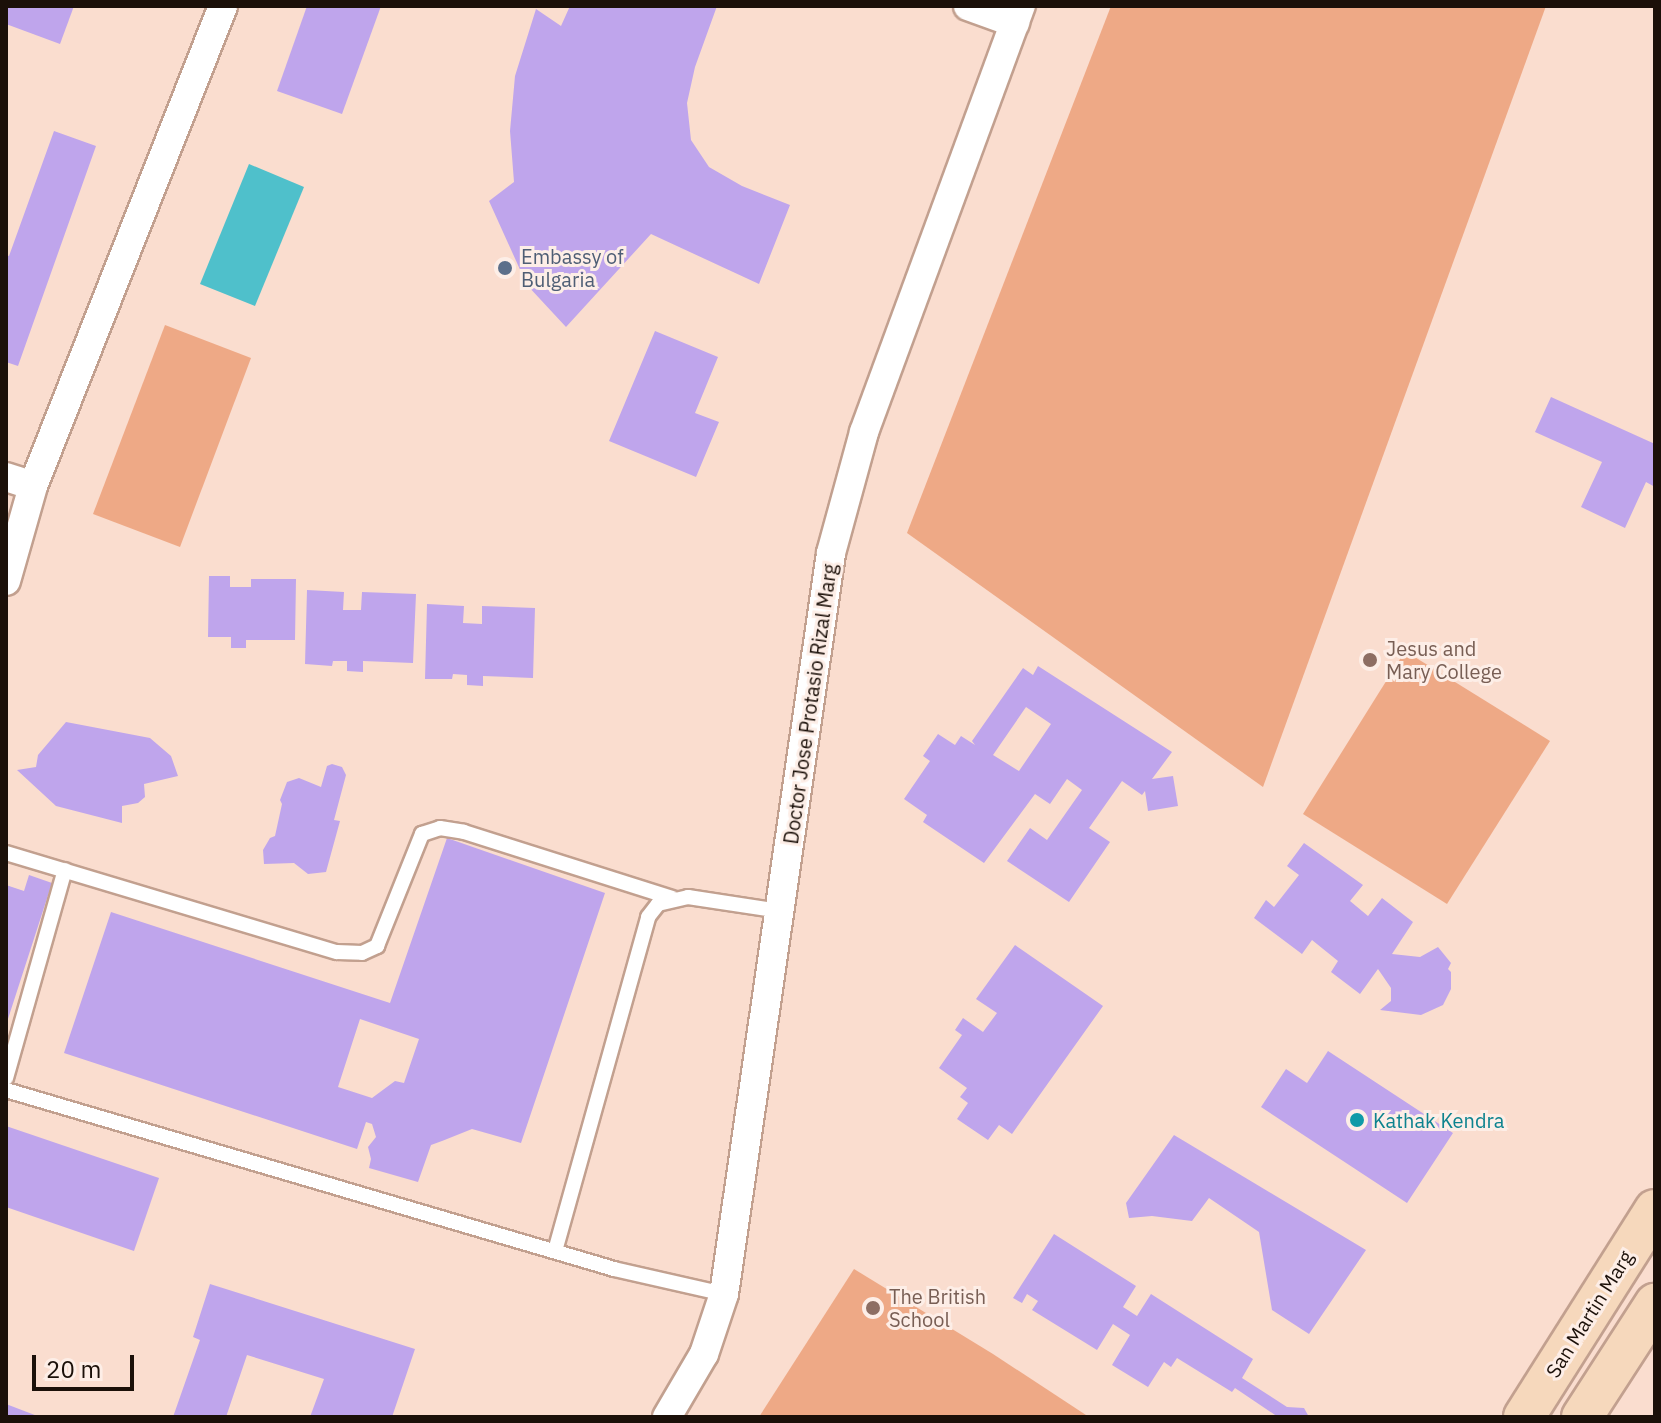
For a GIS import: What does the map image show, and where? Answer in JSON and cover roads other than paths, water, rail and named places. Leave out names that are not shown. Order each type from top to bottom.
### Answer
[{"type":"street","points":[[6,581],[33,486],[223,6]]},
{"type":"street","points":[[968,6],[1018,14]]},
{"type":"street","name":"Doctor Jose Protasio Rizal Marg","points":[[667,1417],[704,1354],[724,1294],[831,553],[855,462],[1018,14]]},
{"type":"street","points":[[6,477],[33,486]]},
{"type":"street","name":"San Martin Marg","points":[[1524,1417],[1655,1210]]},
{"type":"street","points":[[1582,1417],[1655,1304]]},
{"type":"lane","points":[[6,853],[337,952],[362,953],[377,946],[422,834],[440,828],[464,832],[672,898],[781,911]]},
{"type":"lane","points":[[6,1078],[65,870]]},
{"type":"lane","points":[[555,1251],[640,939],[658,904],[672,898]]},
{"type":"lane","points":[[6,1090],[555,1251],[724,1294]]},
{"type":"water","points":[[249,164],[304,187],[255,306],[200,284]]},
{"type":"place","name":"Embassy of Bulgaria","points":[[505,268]]},
{"type":"place","name":"Jesus and Mary College","points":[[1370,660]]},
{"type":"place","name":"Kathak Kendra","points":[[1357,1120]]},
{"type":"place","name":"The British School","points":[[873,1308]]}]
